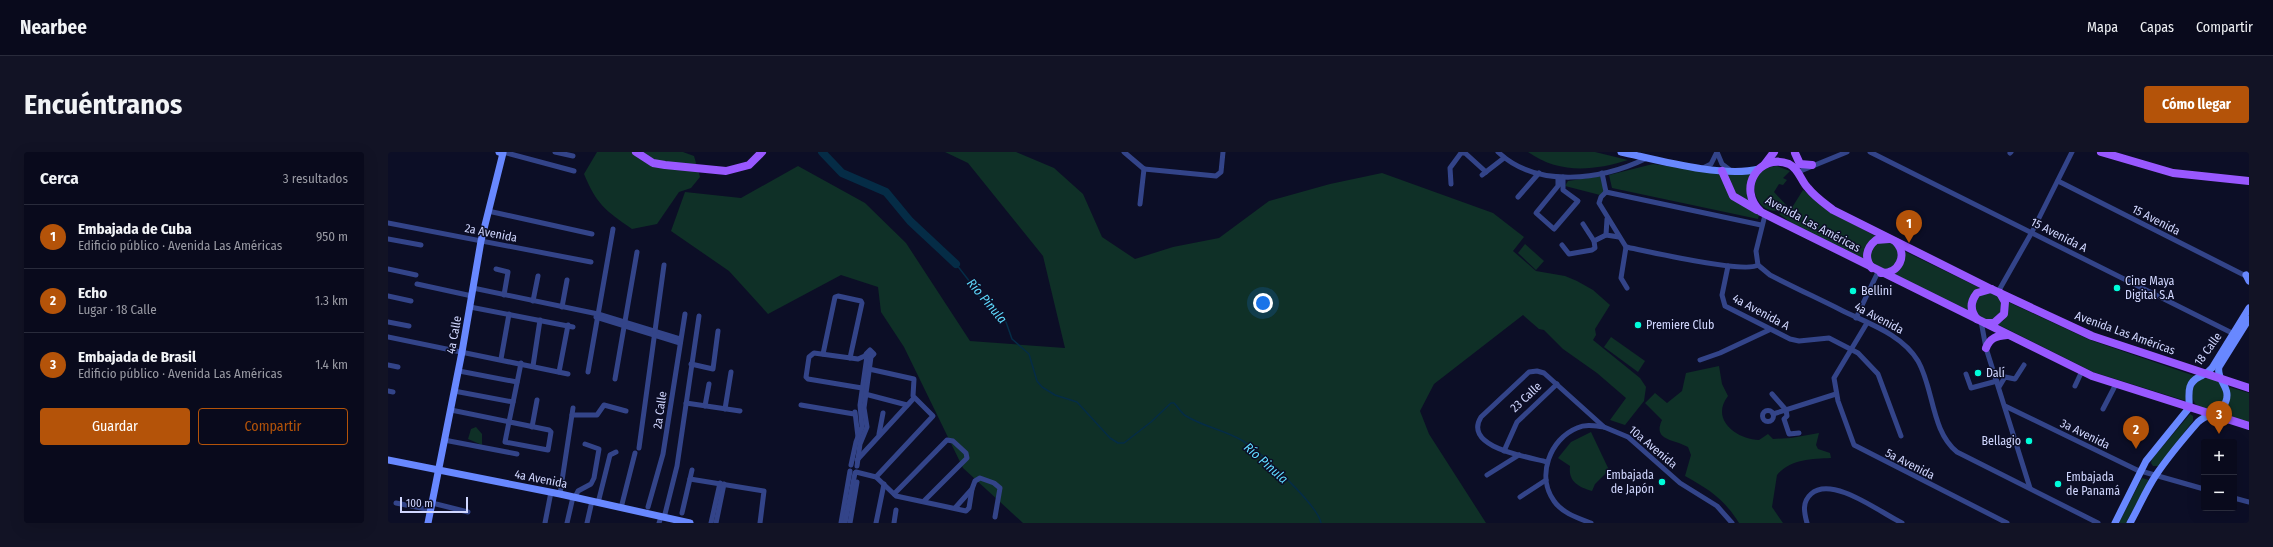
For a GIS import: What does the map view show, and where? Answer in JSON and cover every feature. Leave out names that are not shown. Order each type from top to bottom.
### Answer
[{"type":"main road","name":"4a Calle","points":[[428,523],[462,352],[481,241],[501,152]]},
{"type":"main road","points":[[636,152],[653,163],[732,171],[749,165],[762,152]]},
{"type":"main road","points":[[1621,152],[1722,171],[1762,167],[1782,162],[1796,170]]},
{"type":"main road","points":[[1762,167],[1774,152]]},
{"type":"main road","points":[[1795,152],[1796,170]]},
{"type":"main road","points":[[1795,152],[1800,164],[1812,165]]},
{"type":"main road","points":[[2101,152],[2173,173],[2249,180]]},
{"type":"main road","name":"Avenida Las Américas","points":[[1762,167],[1751,181],[1750,195],[1756,208],[1764,218],[1981,321],[2082,371],[2116,384],[2249,426]]},
{"type":"main road","name":"Avenida Las Américas","points":[[1796,170],[1807,187],[1819,200],[1833,210],[1996,291],[2092,336],[2249,388]]},
{"type":"main road","points":[[1722,171],[1733,196],[1764,218]]},
{"type":"main road","points":[[1881,238],[1893,241],[1902,254],[1900,264],[1892,272],[1877,271],[1867,260],[1868,248],[1876,240],[1881,238]]},
{"type":"main road","points":[[1982,290],[1996,291],[2005,302],[2004,314],[1998,321],[1981,321],[1971,306],[1974,297],[1982,290]]},
{"type":"main road","name":"18 Calle","points":[[2130,523],[2156,475],[2199,421],[2209,414],[2220,410],[2226,401],[2227,389],[2220,379],[2219,367],[2249,308]]},
{"type":"main road","name":"18 Calle","points":[[2189,408],[2188,394],[2190,386],[2199,377],[2207,375],[2235,335],[2248,321]]},
{"type":"main road","points":[[1986,348],[1995,336],[2007,334]]},
{"type":"main road","points":[[2115,523],[2146,461],[2189,408]]},
{"type":"main road","name":"4a Avenida","points":[[388,460],[551,492],[662,519],[690,523]]},
{"type":"street","points":[[501,152],[574,171]]},
{"type":"street","points":[[555,152],[573,156]]},
{"type":"street","points":[[1124,152],[1144,169],[1218,175],[1221,172],[1223,152]]},
{"type":"street","points":[[1498,152],[1504,158],[1520,167],[1539,173],[1574,178],[1602,173],[1633,164],[1647,158]]},
{"type":"street","points":[[1702,168],[1711,164],[1717,152]]},
{"type":"street","points":[[1717,152],[1724,167],[1733,171]]},
{"type":"street","points":[[1796,170],[1847,152]]},
{"type":"street","name":"15 Avenida A","points":[[1870,152],[2235,335]]},
{"type":"street","points":[[1996,291],[2032,232],[2072,152]]},
{"type":"street","points":[[1451,184],[1450,168],[1461,153],[1465,153],[1484,174],[1504,158]]},
{"type":"street","points":[[1140,204],[1144,169]]},
{"type":"street","points":[[1518,197],[1539,173]]},
{"type":"street","points":[[1602,173],[1606,192]]},
{"type":"street","points":[[1561,177],[1563,190],[1578,201],[1554,229],[1536,213],[1558,186],[1561,177]]},
{"type":"street","name":"15 Avenida","points":[[2058,181],[2248,277]]},
{"type":"street","points":[[1606,192],[1764,218],[1756,251],[1758,265],[1752,268],[1728,266],[1626,247]]},
{"type":"street","points":[[1606,192],[1601,197],[1599,204],[1626,247],[1621,278],[1627,288]]},
{"type":"street","points":[[488,211],[592,234]]},
{"type":"street","points":[[1606,235],[1608,219]]},
{"type":"street","name":"2a Avenida","points":[[388,222],[591,262]]},
{"type":"street","points":[[1562,245],[1566,252],[1570,254],[1594,250],[1594,241],[1583,224]]},
{"type":"street","points":[[588,372],[613,229]]},
{"type":"street","points":[[1594,241],[1606,235],[1619,237]]},
{"type":"street","points":[[388,239],[422,245]]},
{"type":"street","points":[[615,379],[637,252]]},
{"type":"street","points":[[639,448],[653,334],[664,265]]},
{"type":"street","name":"4a Avenida","points":[[1758,265],[1770,275],[1892,335],[1914,355],[1923,373],[1942,433],[1951,448],[2098,523]]},
{"type":"street","name":"4a Avenida A","points":[[1728,266],[1723,290],[1723,303],[1730,310],[1769,330],[1795,340],[1829,338],[1853,349],[1871,364],[1878,374],[1901,436]]},
{"type":"street","points":[[388,269],[416,275]]},
{"type":"street","points":[[496,269],[508,272],[504,295]]},
{"type":"street","points":[[1856,318],[1877,271]]},
{"type":"street","points":[[533,301],[538,276]]},
{"type":"street","points":[[562,306],[567,280]]},
{"type":"street","points":[[417,284],[504,295],[562,306],[584,311],[653,334],[680,341]]},
{"type":"street","points":[[388,296],[411,301]]},
{"type":"street","points":[[823,354],[835,297],[838,296],[861,301],[862,303],[850,358]]},
{"type":"street","points":[[470,307],[571,326],[559,372]]},
{"type":"street","points":[[501,359],[509,314]]},
{"type":"street","name":"2a Calle","points":[[648,507],[663,454],[685,314]]},
{"type":"street","points":[[662,519],[677,466],[698,316]]},
{"type":"street","points":[[533,366],[540,320]]},
{"type":"street","points":[[1981,321],[1986,348],[2030,488]]},
{"type":"street","points":[[388,322],[409,326]]},
{"type":"street","points":[[1752,338],[1756,331],[1754,322]]},
{"type":"street","name":"5a Avenida","points":[[1867,324],[1853,349],[1836,373],[1834,382],[1836,394],[1856,447],[2007,523]]},
{"type":"street","points":[[1700,360],[1720,353],[1769,330]]},
{"type":"street","points":[[691,364],[713,369],[718,331]]},
{"type":"street","points":[[388,338],[501,359],[568,374]]},
{"type":"street","points":[[862,388],[806,378],[809,355],[812,353],[861,359],[868,356]]},
{"type":"street","points":[[845,523],[855,468],[858,438],[863,423],[860,405],[868,356]]},
{"type":"street","points":[[841,523],[866,427],[864,408],[869,368],[868,356]]},
{"type":"street","points":[[451,410],[508,423],[550,431],[549,448],[546,450],[505,442],[508,423],[521,363]]},
{"type":"street","points":[[1966,374],[1971,388],[1998,384],[2004,378],[2015,379],[2024,364]]},
{"type":"street","points":[[388,365],[398,367]]},
{"type":"street","points":[[869,368],[914,379],[912,394],[914,398],[932,414],[932,417],[876,477]]},
{"type":"street","points":[[458,370],[517,382]]},
{"type":"street","name":"10a Avenida","points":[[1504,451],[1488,444],[1479,432],[1481,417],[1529,372],[1542,371],[1604,427],[1628,437],[1659,467],[1680,483],[1718,506],[1732,523]]},
{"type":"street","points":[[2075,386],[2082,371]]},
{"type":"street","points":[[725,409],[731,372]]},
{"type":"street","points":[[705,406],[708,384]]},
{"type":"street","name":"23 Calle","points":[[1504,451],[1517,422],[1558,384]]},
{"type":"street","points":[[2103,409],[2116,384]]},
{"type":"street","points":[[454,392],[513,402]]},
{"type":"street","points":[[865,394],[908,405]]},
{"type":"street","points":[[1772,394],[1786,410],[1787,416],[1784,419],[1788,432],[1790,434],[1799,433]]},
{"type":"street","points":[[1773,414],[1836,394]]},
{"type":"street","points":[[855,468],[879,434],[914,398]]},
{"type":"street","points":[[532,428],[537,400]]},
{"type":"street","points":[[686,403],[740,411]]},
{"type":"street","points":[[572,415],[597,415],[604,405],[626,411]]},
{"type":"street","points":[[801,405],[854,414]]},
{"type":"street","points":[[858,438],[854,414],[860,405]]},
{"type":"street","name":"3a Avenida","points":[[2005,406],[2142,471],[2201,488]]},
{"type":"street","points":[[560,494],[573,408]]},
{"type":"street","points":[[879,434],[883,413]]},
{"type":"street","points":[[1591,523],[1579,521],[1554,502],[1548,490],[1546,480],[1547,462],[1556,444],[1569,432],[1588,425],[1604,427]]},
{"type":"street","points":[[444,440],[517,454]]},
{"type":"street","points":[[894,494],[947,440],[951,440],[966,453],[967,458],[924,501]]},
{"type":"street","points":[[567,523],[574,497],[578,490],[591,484],[596,475],[598,449],[585,444]]},
{"type":"street","points":[[1504,451],[1547,462]]},
{"type":"street","points":[[587,523],[607,474],[610,455],[616,452]]},
{"type":"street","points":[[621,508],[635,453]]},
{"type":"street","points":[[1487,475],[1518,455]]},
{"type":"street","points":[[855,468],[876,477],[894,494],[968,510],[975,480],[980,478],[994,483],[1000,488],[995,517]]},
{"type":"street","points":[[682,513],[692,470]]},
{"type":"street","points":[[690,479],[764,491],[760,523]]},
{"type":"street","points":[[1520,497],[1546,480]]},
{"type":"street","points":[[850,523],[857,482]]},
{"type":"street","points":[[711,523],[722,484]]},
{"type":"street","points":[[716,523],[722,484]]},
{"type":"street","points":[[876,523],[884,484]]},
{"type":"street","points":[[955,508],[972,489]]},
{"type":"street","points":[[1807,523],[1804,508],[1808,498],[1818,490],[1832,489],[1849,494],[1902,523]]},
{"type":"street","points":[[545,523],[551,492]]},
{"type":"street","points":[[2237,499],[2249,502]]},
{"type":"street","points":[[396,503],[431,506],[468,512]]},
{"type":"street","points":[[894,523],[896,510]]},
{"type":"green space","points":[[597,152],[683,152],[694,156],[700,177],[691,188],[679,192],[657,224],[632,229],[603,206],[593,193],[584,174]]},
{"type":"green space","points":[[945,152],[1016,152],[1054,168],[1083,194],[1102,237],[1135,259],[1173,247],[1219,238],[1269,201],[1330,184],[1382,173],[1493,213],[1524,237],[1513,251],[1536,271],[1565,276],[1593,290],[1610,305],[1595,329],[1596,335],[1593,340],[1640,378],[1646,387],[1644,401],[1625,425],[1610,420],[1626,398],[1597,373],[1563,349],[1544,330],[1539,329],[1523,315],[1434,384],[1420,411],[1429,434],[1486,523],[1023,523],[963,468],[904,347],[881,312],[878,287],[841,275],[768,314],[729,271],[671,231],[685,192],[741,198],[798,166],[865,203],[906,243],[970,341],[1065,348],[1043,256],[968,163]]},
{"type":"green space","points":[[1528,152],[1595,152],[1628,160],[1615,164],[1589,168],[1576,168],[1552,164]]},
{"type":"green space","points":[[1653,164],[1721,174],[1732,197],[1759,215],[1758,219],[1612,188],[1609,175]]},
{"type":"green space","points":[[1777,166],[1790,171],[1783,178],[1787,180],[1783,185],[1779,184],[1774,192],[1788,207],[1777,211],[1767,209],[1760,203],[1756,195],[1754,185],[1757,176],[1765,169]]},
{"type":"green space","points":[[1725,174],[1751,174],[1747,187],[1749,203],[1738,198]]},
{"type":"green space","points":[[1601,176],[1604,191],[1600,195],[1565,186],[1568,181]]},
{"type":"green space","points":[[1803,190],[1833,213],[1877,237],[1864,260],[1797,227],[1779,214],[1793,206]]},
{"type":"green space","points":[[1884,241],[1894,245],[1898,255],[1894,265],[1884,269],[1874,265],[1870,255],[1874,245]]},
{"type":"green space","points":[[1525,244],[1544,261],[1536,270],[1518,253]]},
{"type":"green space","points":[[1904,251],[1980,288],[1969,311],[1893,274]]},
{"type":"green space","points":[[1987,291],[1998,295],[2003,309],[1990,322],[1976,315],[1975,300]]},
{"type":"green space","points":[[2008,302],[2090,340],[2195,376],[2186,389],[2186,401],[2093,372],[1997,324],[2004,320]]},
{"type":"green space","points":[[1611,337],[1645,361],[1638,372],[1604,347]]},
{"type":"green space","points":[[1719,366],[1722,384],[1728,396],[1723,404],[1722,412],[1724,420],[1734,432],[1750,439],[1759,440],[1768,434],[1773,439],[1791,438],[1819,433],[1816,445],[1818,449],[1830,453],[1831,458],[1795,463],[1782,470],[1777,475],[1772,507],[1783,523],[1739,523],[1722,501],[1702,486],[1685,476],[1691,455],[1688,447],[1662,436],[1660,427],[1662,420],[1645,403],[1655,393],[1667,403],[1682,391],[1686,373]]},
{"type":"green space","points":[[2205,378],[2211,378],[2221,385],[2224,394],[2223,400],[2217,407],[2211,410],[2205,410],[2195,403],[2192,397],[2192,391],[2199,381]]},
{"type":"green space","points":[[2229,387],[2249,393],[2249,422],[2220,414],[2230,397]]},
{"type":"green space","points":[[2190,414],[2193,416],[2193,421],[2158,466],[2153,466],[2151,463],[2152,459]]},
{"type":"green space","points":[[476,427],[482,434],[482,445],[468,439],[471,429]]},
{"type":"green space","points":[[1591,432],[1609,470],[1595,484],[1592,491],[1575,483],[1571,476],[1570,466],[1558,458],[1571,442]]},
{"type":"green space","points":[[2142,478],[2149,480],[2126,523],[2119,523]]},
{"type":"waterway","name":"Río Pinula","points":[[822,152],[842,173],[886,192],[910,221],[956,264]]},
{"type":"waterway","name":"Río Pinula","points":[[956,264],[970,282],[976,293],[1006,322],[1012,339],[1029,354],[1037,381],[1042,387],[1055,395],[1077,402],[1110,438],[1118,443],[1124,443],[1151,422],[1171,403],[1174,403],[1186,416],[1236,437],[1251,447],[1287,479],[1299,492],[1310,504],[1321,523]]},
{"type":"place","name":"Embajada de Cuba","points":[[1909,243]]},
{"type":"place","name":"Cine Maya Digital S.A","points":[[2117,288]]},
{"type":"place","name":"Bellini","points":[[1853,291]]},
{"type":"place","name":"Premiere Club","points":[[1638,325]]},
{"type":"place","name":"Dalí","points":[[1978,373]]},
{"type":"place","name":"Embajada de Brasil","points":[[2219,434]]},
{"type":"place","name":"Bellagio","points":[[2029,441]]},
{"type":"place","name":"Echo","points":[[2136,449]]},
{"type":"place","name":"Embajada de Japón","points":[[1662,482]]},
{"type":"place","name":"Embajada de Panamá","points":[[2058,484]]}]
